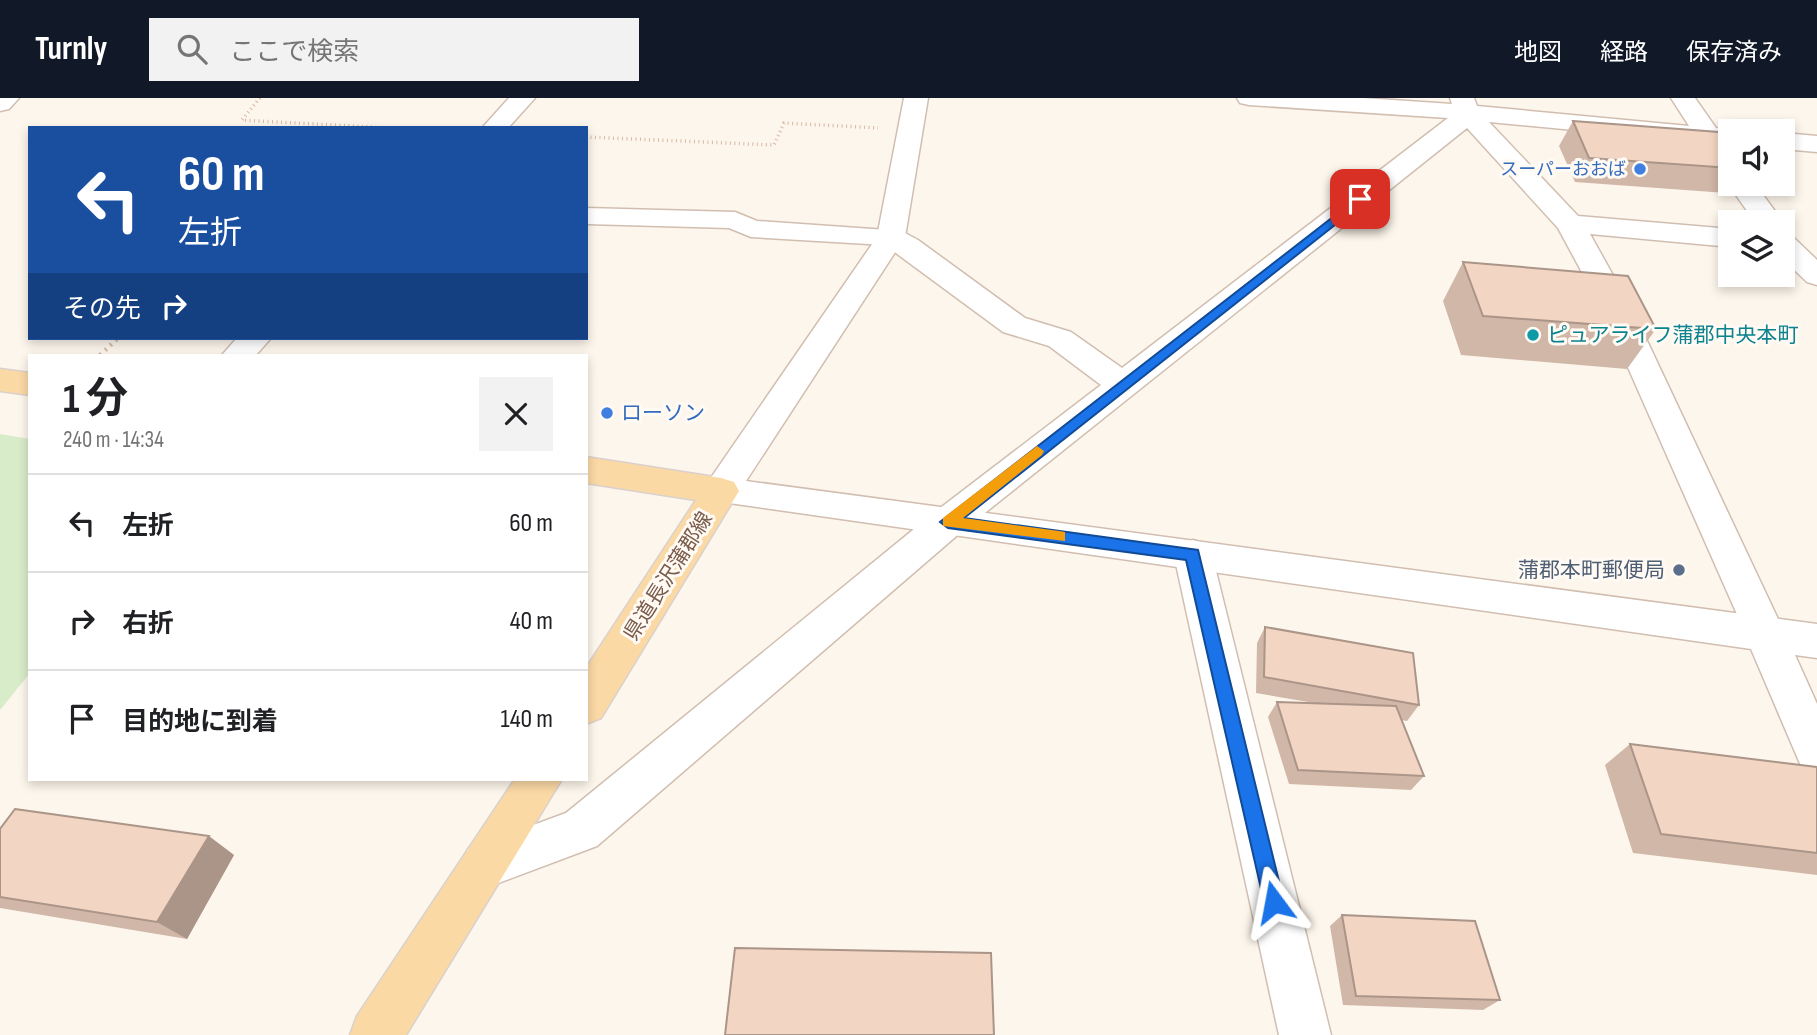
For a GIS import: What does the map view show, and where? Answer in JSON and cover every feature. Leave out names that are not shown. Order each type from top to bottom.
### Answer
[{"type":"main road","points":[[0,380],[28,384]]},
{"type":"main road","name":"県道長沢蒲郡線","points":[[588,470],[721,491],[588,702]]},
{"type":"main road","points":[[376,1035],[539,781]]},
{"type":"street","points":[[0,104],[7,98]]},
{"type":"street","points":[[496,126],[523,98]]},
{"type":"street","points":[[916,98],[891,237],[721,491],[1817,642]]},
{"type":"street","points":[[1249,98],[1465,107],[1718,136]]},
{"type":"street","points":[[1683,98],[1718,135]]},
{"type":"street","points":[[1465,107],[1570,224],[1619,313],[1817,752]]},
{"type":"street","points":[[485,865],[581,830],[948,522],[1465,107]]},
{"type":"street","points":[[1795,142],[1817,144]]},
{"type":"street","points":[[588,216],[735,219],[751,229],[891,237],[908,246],[1014,325],[1068,343],[1121,384]]},
{"type":"street","points":[[1570,224],[1718,237]]},
{"type":"street","points":[[1795,244],[1817,245]]},
{"type":"street","points":[[1795,255],[1817,276]]},
{"type":"street","points":[[239,354],[253,340]]},
{"type":"street","points":[[1193,555],[1305,1035]]},
{"type":"path","points":[[260,98],[242,120],[352,126]]},
{"type":"path","points":[[588,137],[774,145],[783,122],[912,130]]},
{"type":"path","points":[[101,354],[116,340]]},
{"type":"green space","points":[[0,434],[28,439],[28,675],[0,710]]},
{"type":"building","points":[[1573,121],[1718,132],[1718,167],[1589,158]]},
{"type":"building","points":[[1463,262],[1628,276],[1656,329],[1483,316]]},
{"type":"building","points":[[1265,627],[1413,653],[1419,705],[1264,677]]},
{"type":"building","points":[[1277,702],[1396,706],[1424,776],[1298,770]]},
{"type":"building","points":[[1630,744],[1817,767],[1817,853],[1661,834]]},
{"type":"building","points":[[15,809],[209,836],[157,922],[0,897],[0,829]]},
{"type":"building","points":[[1342,915],[1475,921],[1500,1000],[1356,996]]},
{"type":"building","points":[[735,948],[991,953],[994,1035],[725,1035]]},
{"type":"slow traffic","points":[[1037,451],[948,522],[1059,537]]},
{"type":"place","name":"スーパーおおば","points":[[1640,169]]},
{"type":"place","name":"ピュアライフ蒲郡中央本町","points":[[1533,335]]},
{"type":"place","name":"ローソン","points":[[607,413]]},
{"type":"place","name":"蒲郡本町郵便局","points":[[1679,570]]},
{"type":"route","points":[[1274,902],[1193,555],[948,522],[1360,199]]}]
